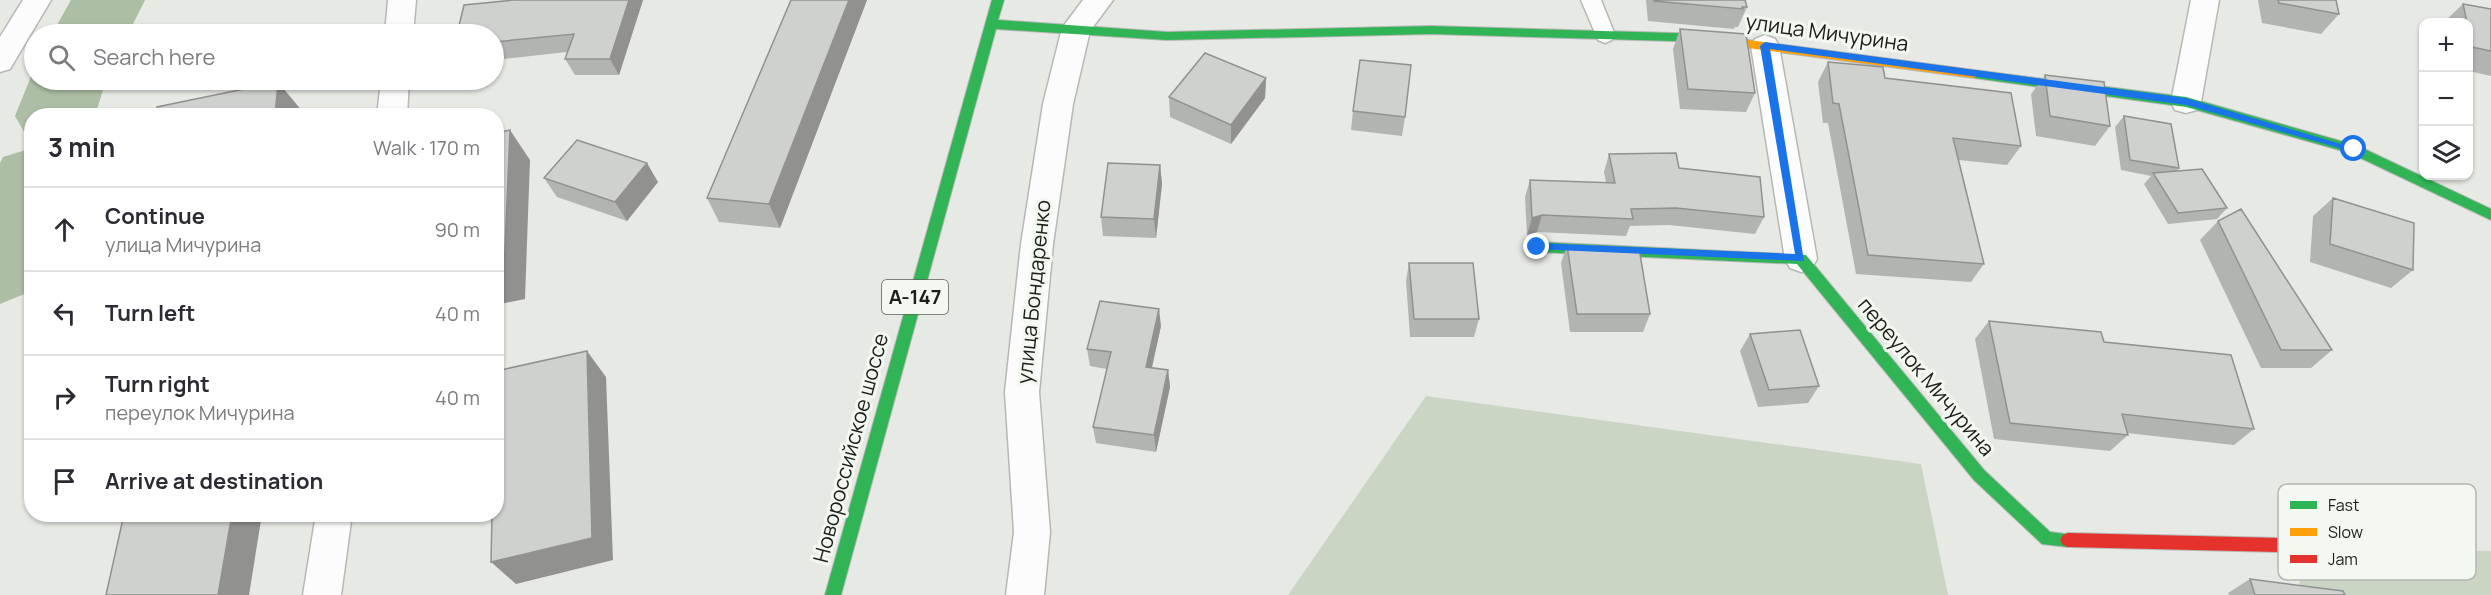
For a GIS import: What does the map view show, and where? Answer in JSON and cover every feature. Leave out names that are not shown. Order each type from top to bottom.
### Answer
[{"type":"main road","name":"Новороссийское шоссе","points":[[833,595],[998,0]]},
{"type":"main road","name":"улица Мичурина","points":[[990,24],[1076,28],[1167,36],[1431,30],[1707,38],[2186,102],[2354,149],[2491,215]]},
{"type":"main road","points":[[1537,247],[1801,259]]},
{"type":"main road","name":"переулок Мичурина","points":[[1801,259],[1979,475],[2047,539],[2278,545]]},
{"type":"street","points":[[0,61],[37,0]]},
{"type":"street","points":[[400,24],[402,0]]},
{"type":"street","name":"улица Бондаренко","points":[[1025,595],[1032,532],[1022,392],[1037,244],[1058,104],[1076,28],[1099,0]]},
{"type":"street","points":[[2186,102],[2205,0]]},
{"type":"street","points":[[1765,46],[1801,259]]},
{"type":"street","points":[[393,108],[394,90]]},
{"type":"street","points":[[322,595],[333,522]]},
{"type":"lane","points":[[1591,0],[1605,35]]},
{"type":"green space","points":[[1426,396],[1921,464],[1948,595],[1288,595]]},
{"type":"green space","points":[[2476,551],[2491,551],[2491,595],[2302,595],[2299,580],[2476,580]]},
{"type":"building","points":[[514,0],[629,0],[610,59],[565,59],[574,34],[504,41],[504,24],[459,24],[464,5]]},
{"type":"building","points":[[791,0],[849,0],[769,204],[707,198]]},
{"type":"building","points":[[1654,0],[1745,0],[1747,7],[1742,7],[1743,9]]},
{"type":"building","points":[[2278,0],[2336,0],[2339,14],[2279,3]]},
{"type":"building","points":[[2463,4],[2491,9],[2491,51],[2473,47],[2473,18],[2466,18]]},
{"type":"building","points":[[1680,29],[1746,34],[1755,93],[1688,89]]},
{"type":"building","points":[[1205,53],[1266,78],[1231,125],[1169,97]]},
{"type":"building","points":[[1360,60],[1411,65],[1405,117],[1353,111]]},
{"type":"building","points":[[1828,62],[1883,67],[1885,78],[2011,93],[2021,146],[1953,138],[1984,264],[1868,255],[1839,104],[1833,103]]},
{"type":"building","points":[[2045,75],[2104,82],[2110,126],[2050,116]]},
{"type":"building","points":[[239,90],[277,90],[276,108],[157,107]]},
{"type":"building","points":[[2124,116],[2171,124],[2179,168],[2130,160]]},
{"type":"building","points":[[510,130],[504,272],[504,131]]},
{"type":"building","points":[[577,140],[647,163],[615,202],[544,178]]},
{"type":"building","points":[[1676,153],[1679,168],[1760,177],[1764,217],[1676,208],[1631,209],[1633,219],[1542,215],[1532,218],[1530,180],[1615,183],[1609,154]]},
{"type":"building","points":[[1108,163],[1160,165],[1154,219],[1101,217]]},
{"type":"building","points":[[2202,169],[2227,208],[2178,213],[2153,173]]},
{"type":"building","points":[[2333,198],[2414,223],[2413,270],[2330,244]]},
{"type":"building","points":[[2241,209],[2332,350],[2281,350],[2218,221]]},
{"type":"building","points":[[1567,245],[1639,248],[1650,314],[1577,314]]},
{"type":"building","points":[[1409,263],[1473,263],[1479,319],[1414,319]]},
{"type":"building","points":[[1100,301],[1159,309],[1146,367],[1168,370],[1154,435],[1093,427],[1111,352],[1087,349]]},
{"type":"building","points":[[1989,321],[2101,332],[2104,342],[2231,355],[2254,429],[2122,414],[2128,435],[2010,423]]},
{"type":"building","points":[[1800,330],[1819,386],[1769,390],[1750,334]]},
{"type":"building","points":[[587,351],[592,538],[491,562],[492,522],[504,522],[504,369]]},
{"type":"building","points":[[122,522],[231,522],[218,595],[106,595]]},
{"type":"building","points":[[2250,579],[2343,591],[2345,595],[2255,595]]},
{"type":"waterway","points":[[95,24],[108,0]]},
{"type":"waterway","points":[[58,108],[64,90]]},
{"type":"waterway","points":[[0,269],[24,202]]},
{"type":"traffic: fast","points":[[833,595],[998,0]]},
{"type":"traffic: fast","points":[[990,24],[1167,36],[1431,30],[1707,38],[1741,43]]},
{"type":"traffic: fast","points":[[1974,74],[2186,102],[2354,149],[2491,215]]},
{"type":"traffic: fast","points":[[1537,247],[1801,259],[1979,475],[2047,539],[2068,540]]},
{"type":"traffic: slow","points":[[1741,43],[1974,74]]},
{"type":"traffic: jam","points":[[2068,540],[2278,545]]},
{"type":"route","points":[[1537,247],[1801,259],[1765,46],[2186,102],[2354,149]]}]
